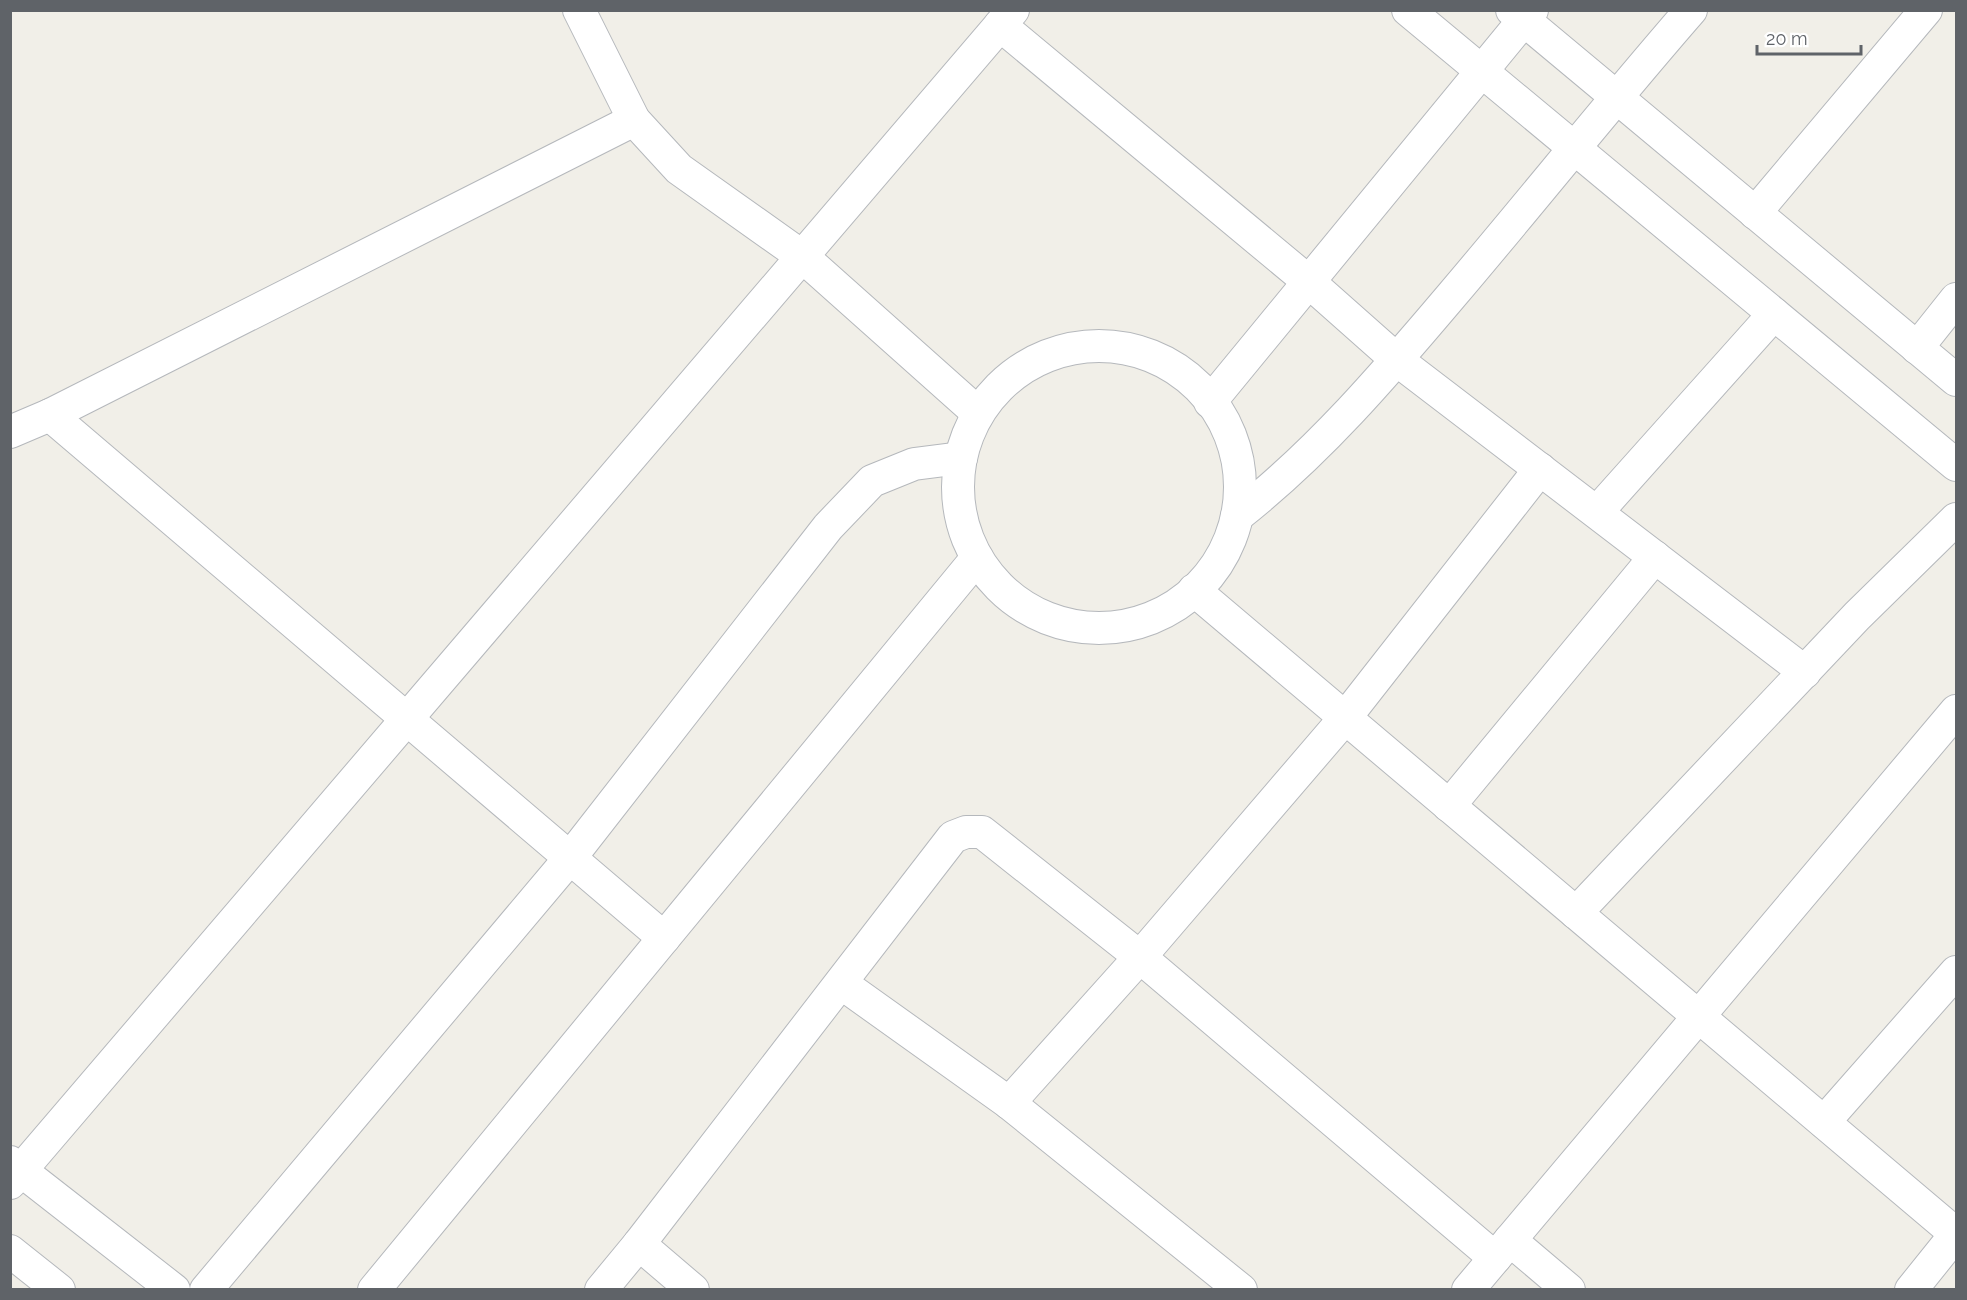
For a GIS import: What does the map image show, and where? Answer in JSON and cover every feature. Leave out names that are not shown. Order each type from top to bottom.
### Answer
[{"type":"street","points":[[579,10],[633,120],[679,169],[802,257],[978,413]]},
{"type":"street","points":[[1408,10],[1956,465]]},
{"type":"street","points":[[1237,516],[1278,483],[1397,360],[1575,149],[1615,97],[1691,10]]},
{"type":"street","points":[[1755,213],[1926,10]]},
{"type":"street","points":[[1210,402],[1481,72],[1522,14],[1615,97],[1956,380]]},
{"type":"street","points":[[174,1290],[14,1172],[408,718],[1006,18],[1397,360],[1805,672]]},
{"type":"street","points":[[10,432],[50,415],[633,120]]},
{"type":"street","points":[[1917,348],[1956,299]]},
{"type":"street","points":[[1597,512],[1774,314]]},
{"type":"street","points":[[1111,346],[1144,353],[1174,368],[1201,389],[1210,402],[1221,417],[1234,448],[1239,482],[1237,516],[1226,548],[1208,577],[1194,590],[1153,618],[1121,627],[1087,628],[1054,621],[1023,606],[997,585],[977,558],[963,526],[958,492],[961,458],[978,413],[990,397],[1014,374],[1044,357],[1077,347],[1111,346]]},
{"type":"street","points":[[50,415],[664,938]]},
{"type":"street","points":[[206,1290],[570,858],[828,527],[872,481],[914,464],[961,458]]},
{"type":"street","points":[[1009,1103],[1140,957],[1346,718],[1540,469]]},
{"type":"street","points":[[1576,913],[1857,616],[1956,519]]},
{"type":"street","points":[[1449,806],[1655,557]]},
{"type":"street","points":[[374,1290],[977,558]]},
{"type":"street","points":[[1194,590],[1956,1234],[1911,1290]]},
{"type":"street","points":[[1468,1290],[1956,711]]},
{"type":"street","points":[[601,1290],[953,837],[966,832],[982,832],[1502,1249],[1569,1290]]},
{"type":"street","points":[[1824,1122],[1956,972]]},
{"type":"street","points":[[841,982],[1009,1103],[1241,1290]]},
{"type":"street","points":[[639,1244],[693,1290]]},
{"type":"street","points":[[10,1251],[59,1290]]}]
